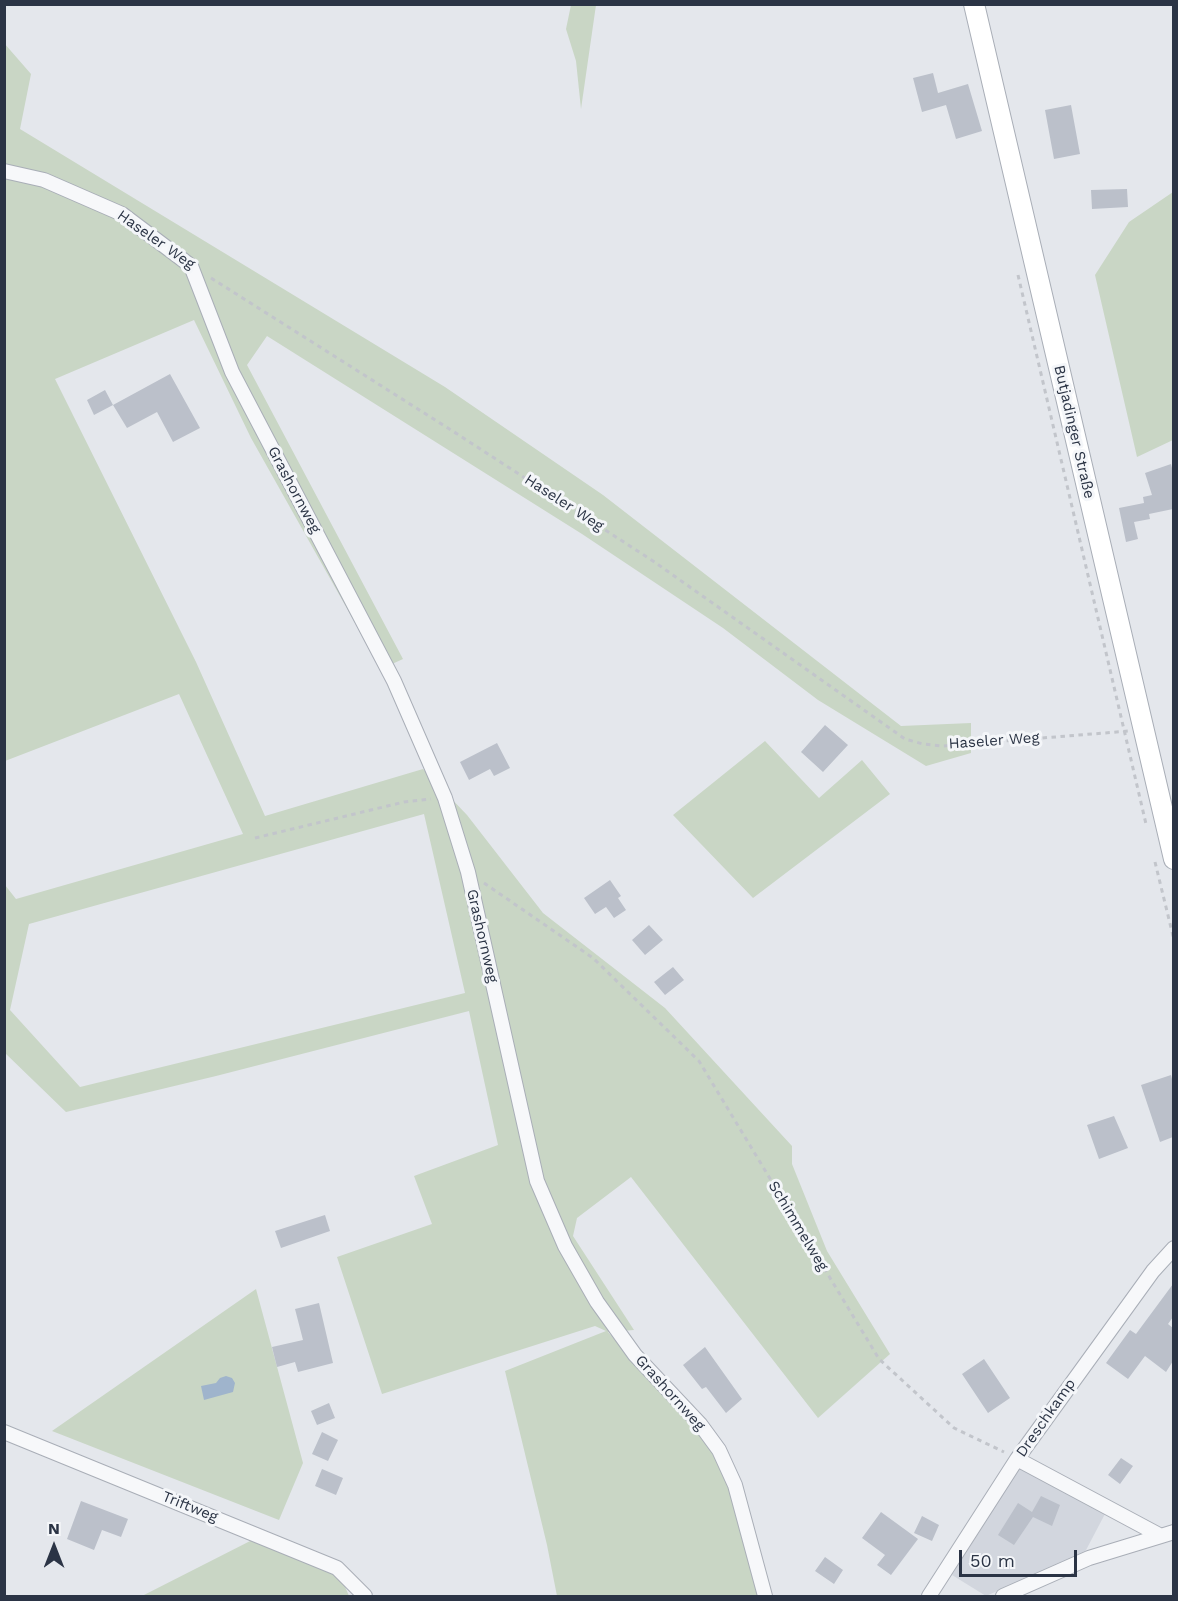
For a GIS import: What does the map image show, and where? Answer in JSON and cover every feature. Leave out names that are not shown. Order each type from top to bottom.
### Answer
[{"type":"street","name":"Butjadinger Straße","points":[[974,4],[1173,859]]},
{"type":"street","name":"Haseler Weg","points":[[4,171],[44,180],[122,214],[191,266]]},
{"type":"street","name":"Grashornweg","points":[[191,266],[232,372],[394,681],[446,798],[468,872],[537,1181],[565,1246],[597,1302],[635,1355],[700,1424],[719,1450],[735,1485],[765,1596]]},
{"type":"street","name":"Dreschkamp","points":[[930,1596],[1017,1459],[1090,1356],[1153,1271],[1173,1248]]},
{"type":"street","name":"Triftweg","points":[[4,1432],[337,1568],[365,1596]]},
{"type":"street","points":[[1017,1459],[1167,1534]]},
{"type":"street","points":[[1003,1596],[1089,1558],[1167,1534]]},
{"type":"path","name":"Haseler Weg","points":[[191,266],[653,561],[905,739],[943,746],[1144,730]]},
{"type":"path","points":[[255,838],[404,802],[446,798]]},
{"type":"path","name":"Schimmelweg","points":[[468,872],[593,958],[699,1061],[879,1359],[954,1428],[1017,1459]]},
{"type":"shaded area","points":[[1019,1468],[1106,1512],[1085,1552],[986,1596],[952,1575]]},
{"type":"green space","points":[[571,5],[596,5],[581,109],[576,61],[566,29]]},
{"type":"green space","points":[[4,43],[31,74],[20,129],[445,387],[603,495],[901,726],[971,723],[971,753],[926,766],[818,700],[723,628],[582,534],[267,336],[247,365],[403,659],[381,669],[251,438],[194,320],[55,379],[196,662],[265,816],[423,769],[467,815],[543,913],[665,1008],[792,1146],[792,1164],[827,1251],[890,1354],[818,1418],[631,1177],[577,1218],[573,1236],[634,1330],[608,1332],[708,1445],[730,1488],[758,1596],[557,1596],[505,1371],[606,1331],[595,1326],[382,1394],[337,1257],[432,1224],[414,1176],[498,1145],[469,1011],[66,1112],[5,1053],[5,885],[16,899],[243,834],[179,694],[5,761]],"holes":[[[424,814],[465,993],[80,1087],[10,1010],[29,924]]]},
{"type":"green space","points":[[1173,192],[1173,440],[1137,457],[1095,275],[1129,222]]},
{"type":"green space","points":[[765,741],[819,798],[862,760],[890,794],[753,898],[673,815]]},
{"type":"green space","points":[[256,1289],[303,1463],[279,1520],[52,1431]]},
{"type":"green space","points":[[260,1536],[337,1568],[349,1596],[142,1596]]},
{"type":"water","points":[[226,1376],[232,1378],[235,1383],[233,1392],[204,1400],[201,1386],[216,1383],[220,1378]]},
{"type":"building","points":[[933,73],[938,93],[968,84],[982,131],[956,139],[946,105],[922,112],[913,78]]},
{"type":"building","points":[[1071,105],[1080,154],[1054,159],[1045,110]]},
{"type":"building","points":[[1127,189],[1128,207],[1092,209],[1091,190]]},
{"type":"building","points":[[170,374],[200,428],[173,442],[157,412],[127,428],[113,405]]},
{"type":"building","points":[[105,390],[113,405],[94,415],[87,400]]},
{"type":"building","points":[[1171,464],[1173,509],[1149,514],[1150,519],[1134,522],[1138,539],[1126,542],[1119,508],[1144,503],[1143,497],[1152,495],[1145,473]]},
{"type":"building","points":[[825,725],[848,745],[823,772],[801,752]]},
{"type":"building","points":[[497,743],[510,768],[494,776],[490,769],[469,780],[460,762]]},
{"type":"building","points":[[610,880],[621,896],[618,898],[626,910],[614,918],[606,907],[595,914],[584,898]]},
{"type":"building","points":[[649,925],[663,940],[645,955],[632,940]]},
{"type":"building","points":[[673,967],[684,980],[665,995],[654,982]]},
{"type":"building","points":[[1171,1075],[1173,1137],[1160,1142],[1141,1085]]},
{"type":"building","points":[[1114,1116],[1128,1148],[1099,1159],[1087,1125]]},
{"type":"building","points":[[325,1215],[330,1231],[281,1248],[275,1231]]},
{"type":"building","points":[[1173,1284],[1173,1317],[1168,1324],[1173,1328],[1173,1361],[1166,1372],[1145,1356],[1128,1379],[1106,1363],[1130,1330],[1136,1334]]},
{"type":"building","points":[[319,1303],[333,1363],[298,1372],[295,1362],[277,1367],[272,1347],[303,1340],[295,1309]]},
{"type":"building","points":[[705,1347],[742,1399],[726,1413],[706,1387],[702,1389],[683,1365]]},
{"type":"building","points":[[984,1359],[1010,1398],[988,1413],[962,1374]]},
{"type":"building","points":[[329,1403],[335,1418],[317,1425],[311,1411]]},
{"type":"building","points":[[322,1432],[338,1440],[328,1461],[312,1454]]},
{"type":"building","points":[[1121,1458],[1133,1466],[1120,1484],[1108,1475]]},
{"type":"building","points":[[322,1469],[343,1478],[336,1495],[315,1486]]},
{"type":"building","points":[[1041,1496],[1060,1505],[1052,1526],[1033,1517],[1014,1545],[998,1535],[1018,1503],[1032,1512]]},
{"type":"building","points":[[81,1501],[128,1519],[121,1537],[102,1530],[94,1550],[67,1539]]},
{"type":"building","points":[[881,1512],[918,1539],[891,1575],[877,1565],[885,1555],[862,1538]]},
{"type":"building","points":[[922,1516],[939,1525],[932,1541],[914,1533]]},
{"type":"building","points":[[825,1557],[843,1570],[834,1584],[815,1571]]}]
